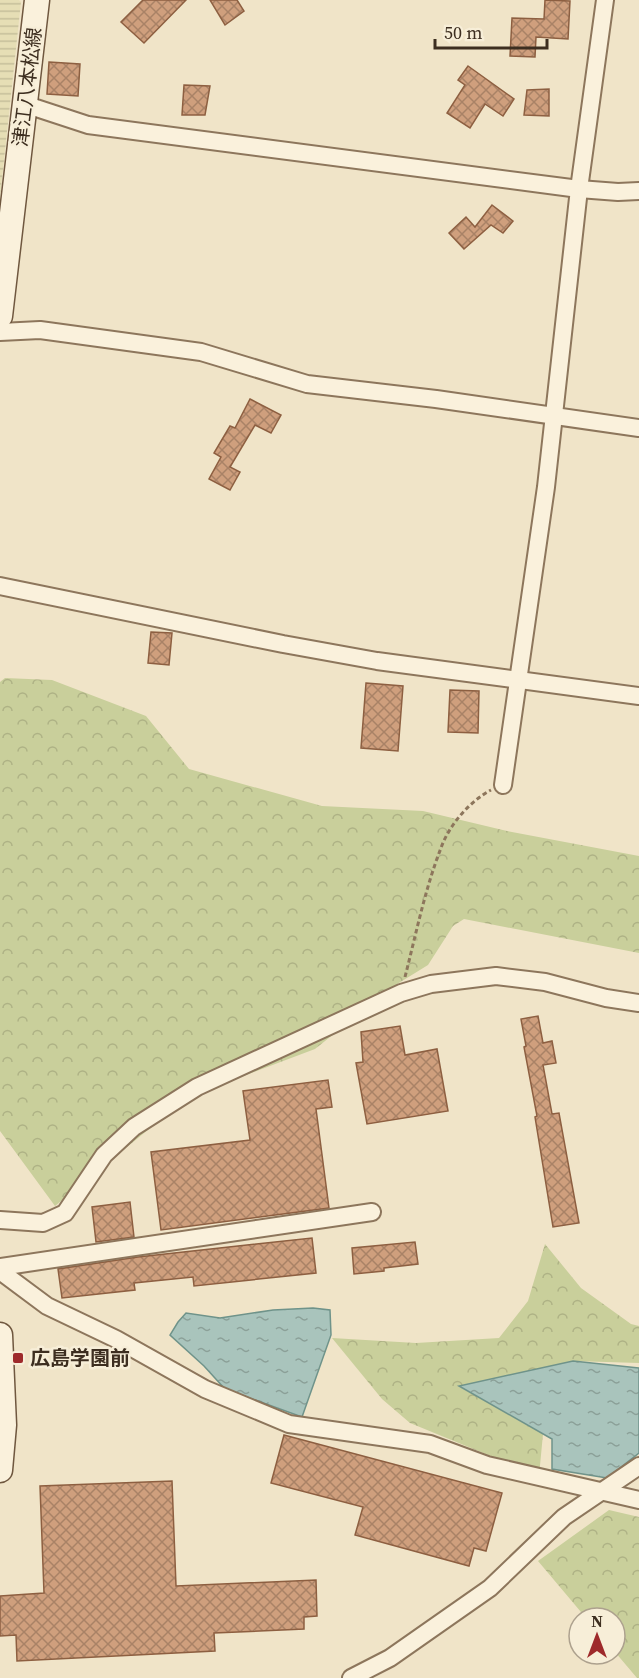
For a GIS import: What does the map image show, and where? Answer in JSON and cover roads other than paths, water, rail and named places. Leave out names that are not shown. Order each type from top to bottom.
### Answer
[{"type":"main road","name":"津江八本松線","points":[[0,316],[37,0]]},
{"type":"main road","points":[[0,1335],[2,1424],[0,1470]]},
{"type":"street","points":[[503,785],[546,487],[579,189],[605,0]]},
{"type":"street","points":[[24,104],[88,125],[579,189],[639,191]]},
{"type":"street","points":[[0,332],[40,330],[201,351],[307,384],[436,399],[639,428]]},
{"type":"street","points":[[0,586],[377,661],[639,696]]},
{"type":"street","points":[[0,1220],[43,1223],[65,1213],[104,1155],[134,1127],[197,1086],[401,993],[432,984],[496,976],[545,982],[639,1004]]},
{"type":"street","points":[[0,1269],[372,1212]]},
{"type":"street","points":[[0,1269],[47,1306],[116,1339],[205,1389],[289,1424],[430,1444],[487,1465],[605,1490],[639,1500]]},
{"type":"street","points":[[351,1678],[390,1658],[490,1588],[564,1517],[639,1466]]},
{"type":"water","points":[[313,1308],[330,1310],[331,1335],[302,1417],[225,1389],[170,1335],[186,1313],[220,1318],[273,1310]]},
{"type":"water","points":[[573,1361],[639,1368],[639,1453],[607,1478],[552,1469],[552,1439],[459,1386]]},
{"type":"place","name":"広島学園前","points":[[18,1358]]}]
